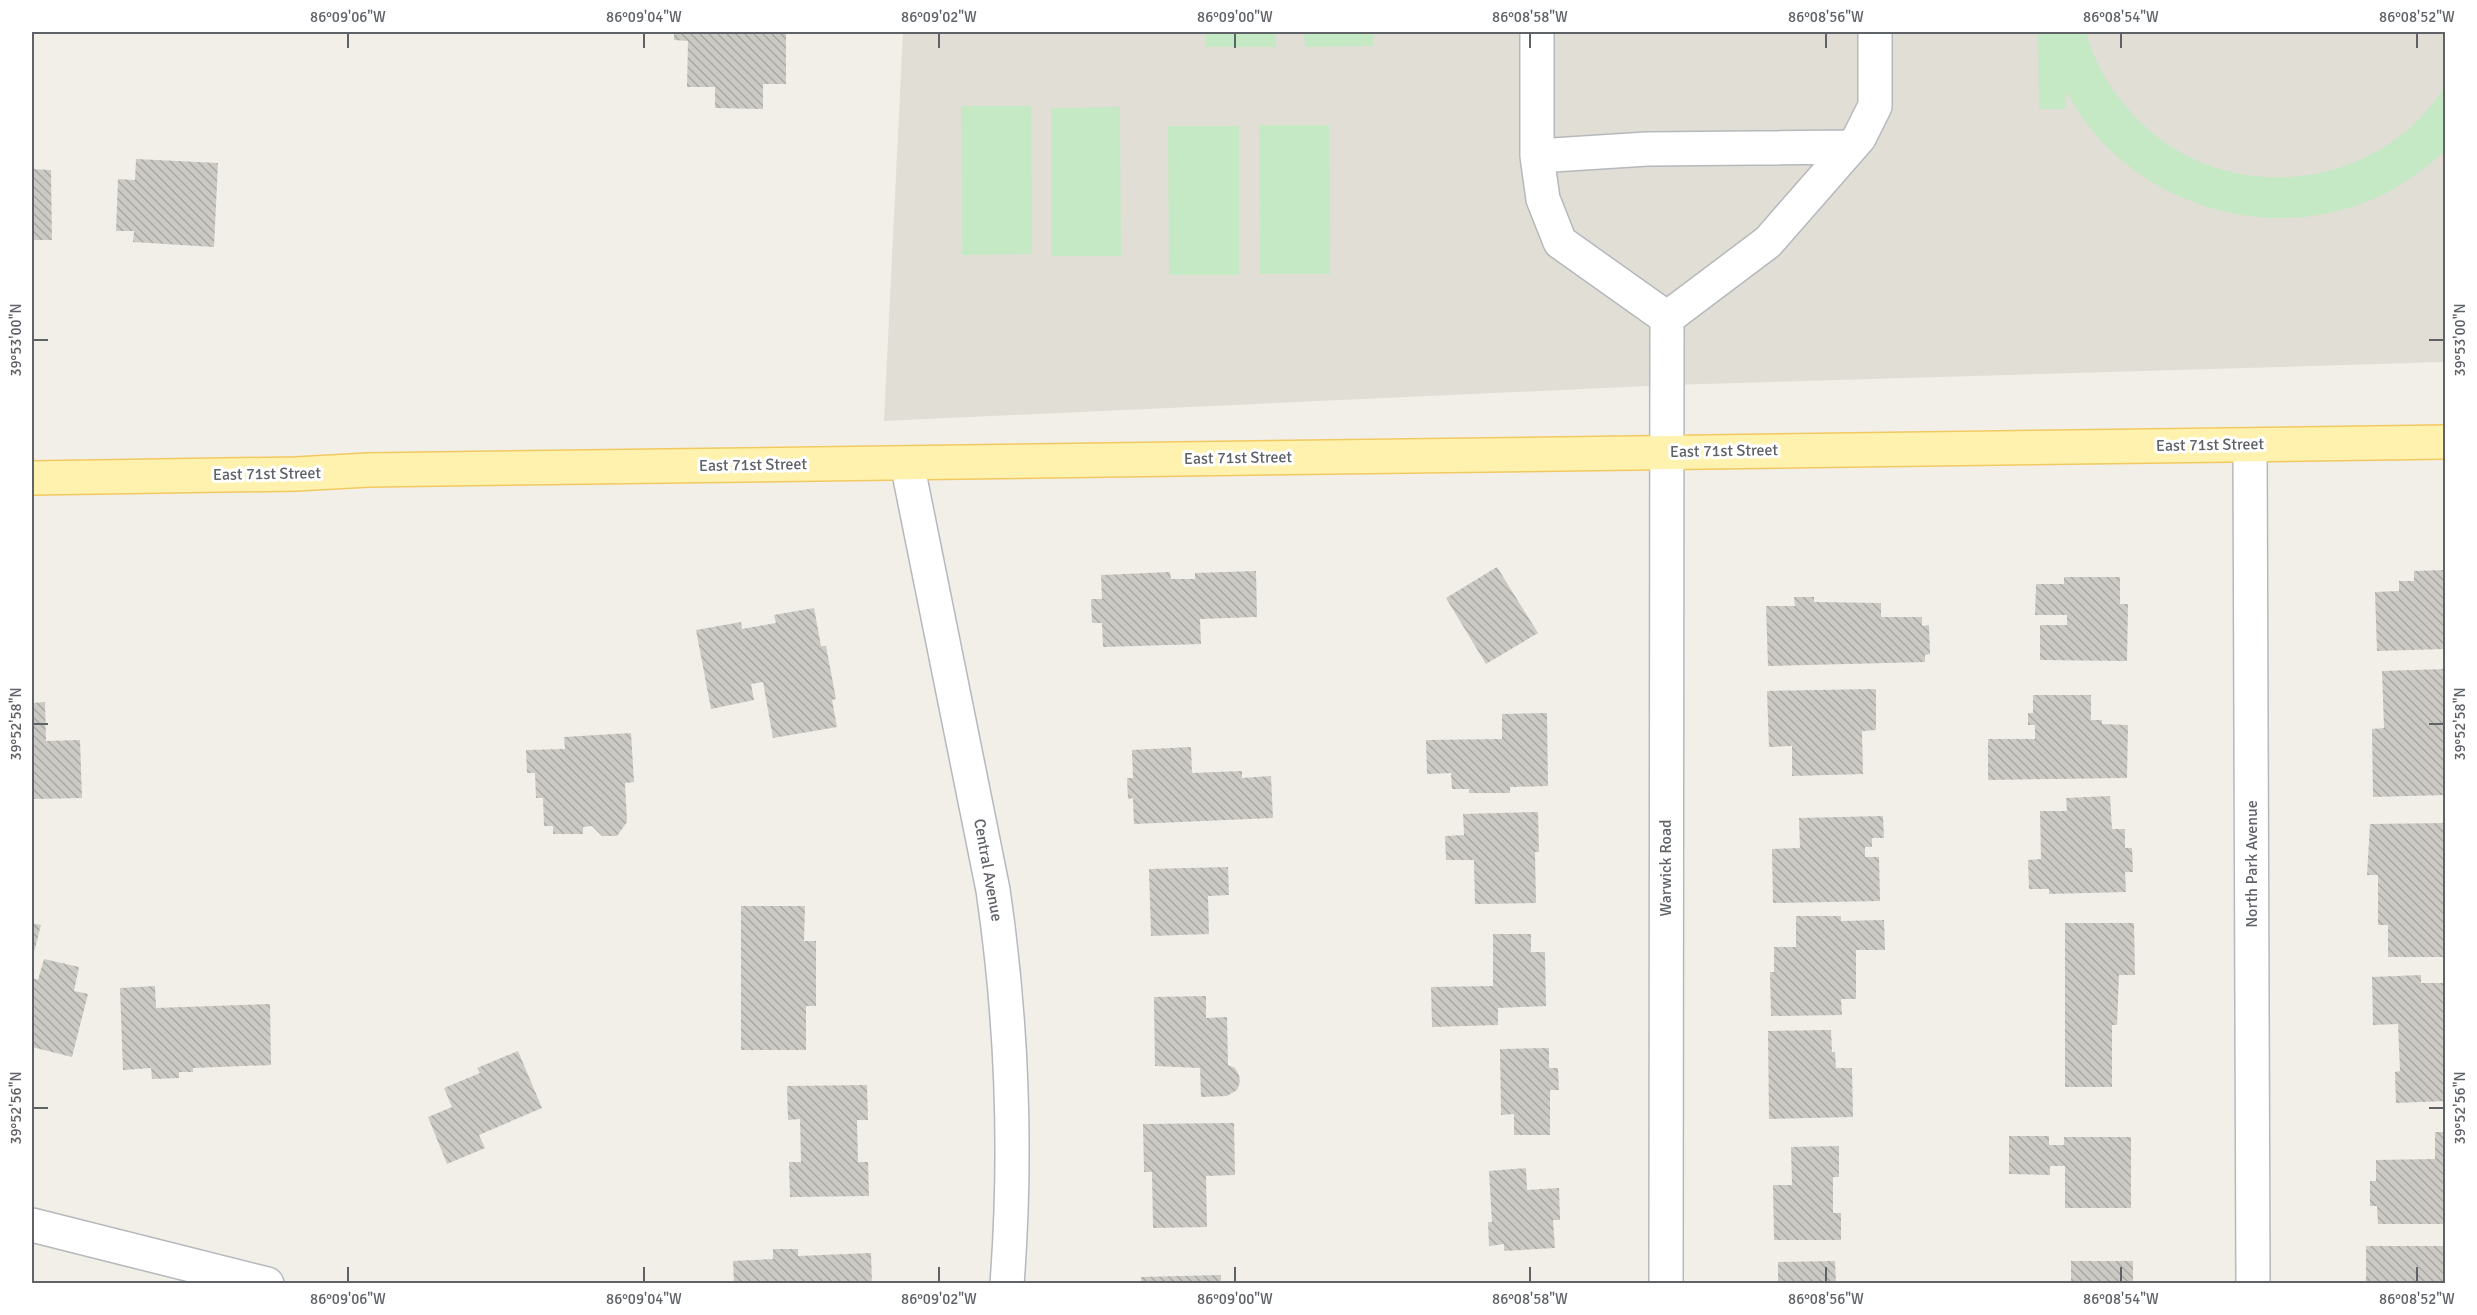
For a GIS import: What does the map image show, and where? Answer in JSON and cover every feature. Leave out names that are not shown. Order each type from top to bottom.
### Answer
[{"type":"main road","name":"East 71st Street","points":[[32,478],[285,474],[368,470],[2445,442]]},
{"type":"street","points":[[1537,32],[1537,156],[1543,199],[1560,242],[1667,318],[1768,242],[1859,138],[1875,106],[1875,32]]},
{"type":"street","points":[[1537,156],[1647,149],[1849,147]]},
{"type":"street","name":"Warwick Road","points":[[1666,1284],[1669,385],[1667,318]]},
{"type":"street","name":"North Park Avenue","points":[[2250,445],[2253,1284]]},
{"type":"street","name":"Central Avenue","points":[[907,463],[1001,943],[1010,1060],[1013,1152],[1012,1217],[1006,1284]]},
{"type":"street","points":[[32,1225],[267,1284]]},
{"type":"shaded area","points":[[903,32],[2445,32],[2445,362],[1669,385],[884,421]]},
{"type":"green space","points":[[1206,32],[1276,32],[1276,47],[1206,47]]},
{"type":"green space","points":[[1304,32],[1374,32],[1374,46],[1305,47]]},
{"type":"green space","points":[[2038,32],[2086,32],[2102,72],[2127,108],[2162,141],[2203,163],[2247,175],[2292,177],[2336,169],[2378,151],[2415,123],[2445,86],[2445,151],[2417,174],[2386,193],[2351,207],[2314,216],[2277,218],[2239,215],[2203,206],[2168,191],[2136,172],[2095,134],[2066,92],[2065,109],[2039,109]]},
{"type":"green space","points":[[961,106],[1031,106],[1032,254],[962,255]]},
{"type":"green space","points":[[1120,107],[1121,256],[1051,256],[1051,108]]},
{"type":"green space","points":[[1259,125],[1329,125],[1330,274],[1260,274]]},
{"type":"green space","points":[[1168,126],[1239,126],[1239,275],[1169,275]]},
{"type":"building","points":[[674,32],[786,32],[786,84],[763,84],[763,109],[715,108],[715,87],[687,87],[688,41],[674,40]]},
{"type":"building","points":[[136,159],[218,163],[214,247],[133,242],[134,231],[116,231],[118,179],[135,180]]},
{"type":"building","points":[[32,169],[51,170],[52,240],[32,240]]},
{"type":"building","points":[[1497,567],[1538,633],[1486,664],[1446,598]]},
{"type":"building","points":[[2445,570],[2446,649],[2377,651],[2375,592],[2399,591],[2399,581],[2414,581],[2414,571]]},
{"type":"building","points":[[1256,571],[1257,617],[1200,619],[1201,644],[1103,647],[1102,623],[1092,623],[1091,599],[1102,599],[1101,575],[1170,572],[1171,579],[1195,579],[1195,573]]},
{"type":"building","points":[[2064,577],[2120,577],[2120,604],[2128,604],[2127,661],[2040,660],[2040,625],[2067,625],[2067,615],[2035,615],[2036,584],[2064,584]]},
{"type":"building","points":[[1794,597],[1814,597],[1814,602],[1881,603],[1881,617],[1922,617],[1922,626],[1929,625],[1930,654],[1925,655],[1925,662],[1768,666],[1766,606],[1795,606]]},
{"type":"building","points":[[814,608],[821,646],[826,646],[836,699],[832,700],[837,727],[773,738],[763,682],[751,684],[754,700],[711,709],[696,630],[741,622],[742,629],[776,623],[774,615]]},
{"type":"building","points":[[2446,669],[2446,795],[2373,797],[2372,729],[2384,728],[2382,671]]},
{"type":"building","points":[[1876,689],[1876,730],[1862,731],[1863,774],[1792,776],[1792,746],[1769,747],[1767,691]]},
{"type":"building","points":[[2033,695],[2091,695],[2091,720],[2102,720],[2102,724],[2128,725],[2127,778],[1988,780],[1988,739],[2035,739],[2035,725],[2028,725],[2028,713],[2033,713]]},
{"type":"building","points":[[45,702],[46,741],[80,740],[82,798],[32,799],[32,703]]},
{"type":"building","points":[[1547,713],[1548,786],[1510,787],[1510,793],[1469,793],[1469,789],[1452,789],[1451,773],[1427,774],[1426,740],[1502,739],[1502,714]]},
{"type":"building","points":[[631,733],[634,782],[625,783],[627,822],[617,836],[602,836],[592,826],[583,827],[583,834],[553,834],[553,826],[544,826],[543,798],[536,798],[535,773],[527,773],[526,750],[565,749],[564,737]]},
{"type":"building","points":[[1191,747],[1192,773],[1242,771],[1242,778],[1271,776],[1273,818],[1134,824],[1133,798],[1128,799],[1127,778],[1133,778],[1132,750]]},
{"type":"building","points":[[2110,796],[2112,829],[2125,829],[2125,848],[2132,848],[2133,872],[2125,872],[2126,892],[2049,894],[2049,889],[2029,889],[2028,860],[2041,859],[2040,811],[2067,811],[2066,798]]},
{"type":"building","points":[[1538,812],[1539,852],[1535,852],[1536,903],[1475,904],[1474,860],[1446,860],[1445,836],[1464,835],[1463,814]]},
{"type":"building","points":[[1883,816],[1884,838],[1872,838],[1872,847],[1865,847],[1865,857],[1879,857],[1880,901],[1773,903],[1772,849],[1800,848],[1799,818]]},
{"type":"building","points":[[2446,823],[2446,957],[2388,957],[2388,925],[2378,925],[2378,875],[2367,875],[2370,824]]},
{"type":"building","points":[[1228,867],[1229,895],[1208,896],[1209,934],[1151,936],[1149,869]]},
{"type":"building","points":[[741,906],[805,906],[804,941],[816,941],[816,1006],[806,1006],[806,1050],[741,1050]]},
{"type":"building","points":[[1796,916],[1841,916],[1841,921],[1884,920],[1885,950],[1856,950],[1856,999],[1841,999],[1842,1015],[1771,1016],[1770,972],[1774,972],[1774,947],[1796,947]]},
{"type":"building","points":[[32,923],[41,925],[32,960]]},
{"type":"building","points":[[2065,923],[2134,923],[2135,975],[2119,975],[2117,1025],[2112,1025],[2112,1087],[2065,1087]]},
{"type":"building","points":[[1493,934],[1531,934],[1531,952],[1545,952],[1546,1006],[1498,1008],[1498,1025],[1432,1027],[1431,987],[1493,986]]},
{"type":"building","points":[[44,959],[79,967],[74,991],[88,994],[72,1057],[32,1047],[32,978],[38,980]]},
{"type":"building","points":[[2421,975],[2421,983],[2446,983],[2446,1101],[2396,1103],[2395,1072],[2400,1071],[2398,1024],[2373,1025],[2372,977]]},
{"type":"building","points":[[155,986],[156,1008],[270,1004],[271,1065],[193,1068],[193,1072],[179,1072],[179,1078],[152,1079],[151,1068],[123,1070],[120,988]]},
{"type":"building","points":[[1206,996],[1206,1018],[1227,1017],[1228,1065],[1235,1068],[1240,1082],[1237,1090],[1227,1096],[1201,1097],[1200,1068],[1155,1066],[1154,997]]},
{"type":"building","points":[[1831,1030],[1832,1052],[1835,1052],[1836,1068],[1852,1068],[1853,1117],[1769,1119],[1768,1031]]},
{"type":"building","points":[[1549,1048],[1549,1068],[1558,1068],[1559,1090],[1550,1090],[1550,1135],[1514,1135],[1514,1114],[1501,1115],[1500,1049]]},
{"type":"building","points":[[518,1051],[542,1108],[479,1135],[485,1148],[447,1164],[428,1117],[452,1107],[444,1088],[480,1073],[477,1068]]},
{"type":"building","points":[[867,1085],[868,1120],[857,1120],[858,1162],[868,1162],[869,1196],[790,1197],[789,1162],[801,1162],[800,1119],[788,1120],[787,1086]]},
{"type":"building","points":[[1234,1123],[1235,1175],[1206,1176],[1207,1227],[1153,1228],[1152,1172],[1144,1172],[1143,1124]]},
{"type":"building","points":[[2435,1132],[2446,1132],[2446,1224],[2378,1224],[2377,1206],[2370,1206],[2370,1181],[2376,1181],[2376,1160],[2435,1159]]},
{"type":"building","points":[[2009,1136],[2049,1136],[2049,1145],[2064,1145],[2064,1137],[2131,1137],[2131,1208],[2065,1208],[2065,1166],[2050,1166],[2050,1175],[2009,1174]]},
{"type":"building","points":[[1839,1146],[1839,1177],[1833,1177],[1833,1213],[1841,1213],[1841,1240],[1774,1240],[1773,1185],[1792,1185],[1791,1147]]},
{"type":"building","points":[[1526,1168],[1527,1190],[1559,1188],[1560,1220],[1553,1220],[1555,1248],[1504,1251],[1504,1244],[1489,1246],[1488,1222],[1492,1222],[1489,1171]]},
{"type":"building","points":[[2366,1246],[2444,1246],[2444,1284],[2366,1284]]},
{"type":"building","points":[[773,1249],[798,1249],[798,1256],[871,1253],[872,1284],[734,1284],[733,1261],[773,1259]]},
{"type":"building","points":[[1835,1261],[1836,1284],[1778,1284],[1778,1262]]},
{"type":"building","points":[[2071,1261],[2133,1261],[2133,1284],[2071,1284]]},
{"type":"building","points":[[1221,1275],[1221,1284],[1141,1284],[1141,1277]]}]
